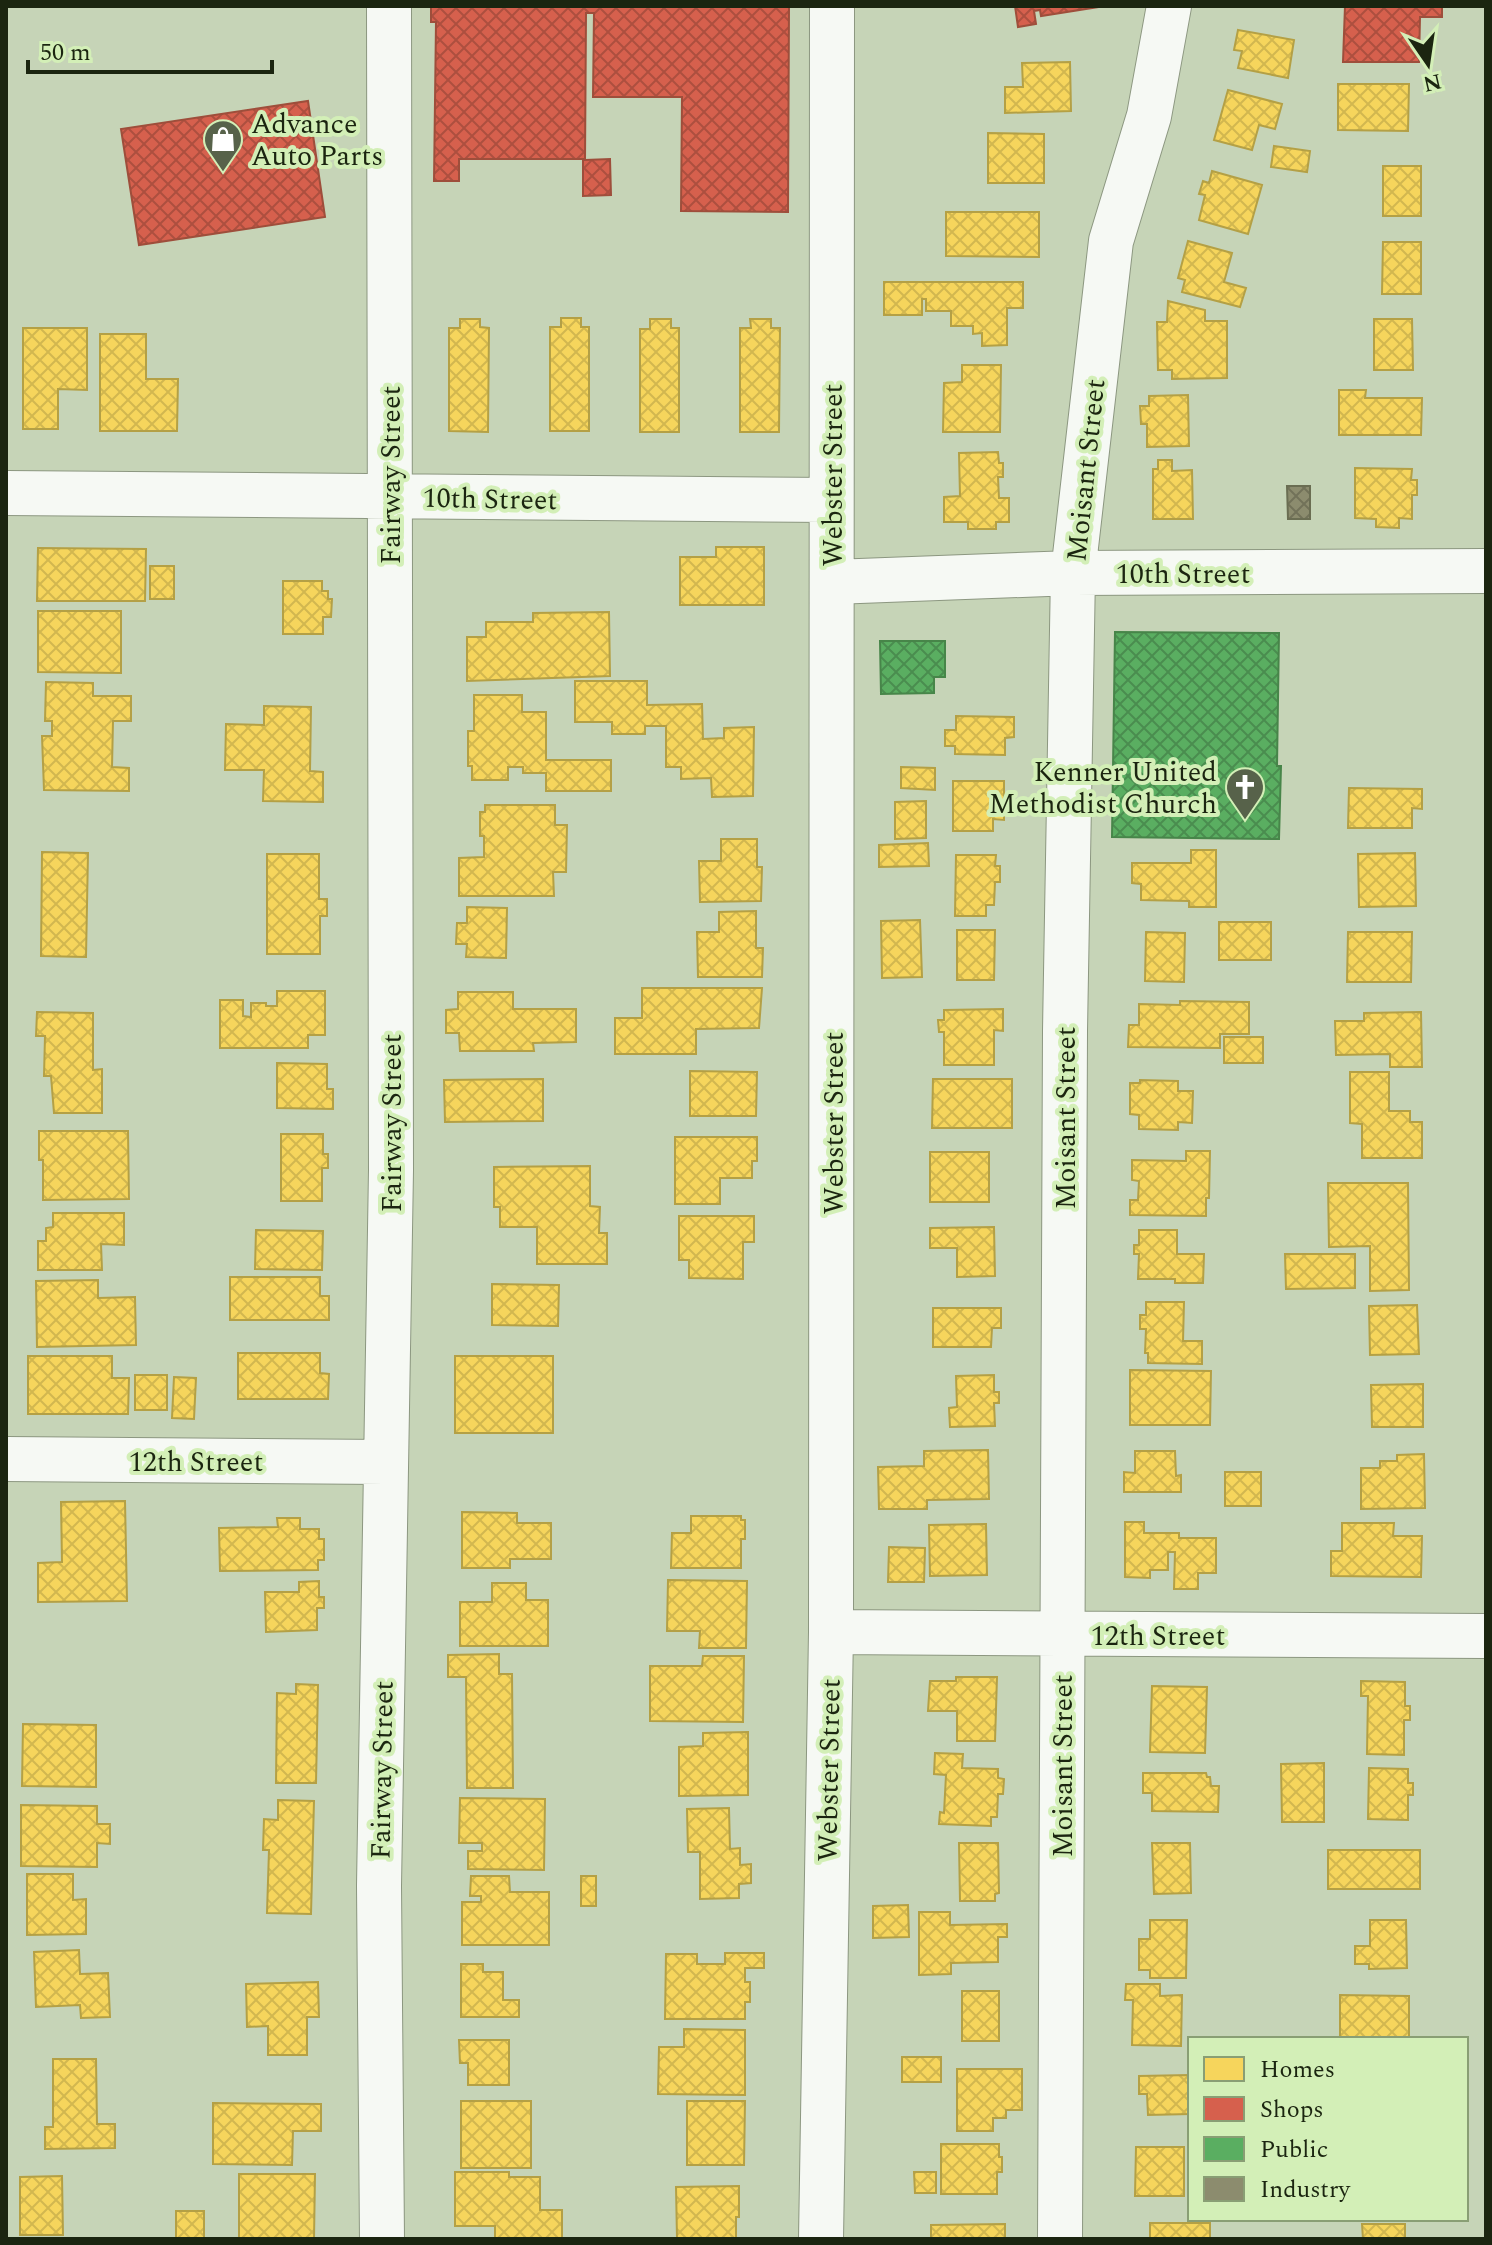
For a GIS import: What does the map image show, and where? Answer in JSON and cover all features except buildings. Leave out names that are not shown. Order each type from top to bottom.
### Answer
[{"type":"street","name":"Fairway Street","points":[[382,2239],[379,1886],[391,1170],[389,6]]},
{"type":"street","name":"Webster Street","points":[[821,2239],[831,1632],[832,6]]},
{"type":"street","name":"Moisant Street","points":[[1060,2239],[1065,1031],[1073,573],[1111,241],[1149,116],[1169,6]]},
{"type":"street","name":"10th Street","points":[[6,493],[831,500]]},
{"type":"street","name":"10th Street","points":[[833,582],[1073,573],[1486,571]]},
{"type":"street","name":"12th Street","points":[[6,1459],[385,1462]]},
{"type":"street","name":"12th Street","points":[[831,1632],[1486,1636]]},
{"type":"place","name":"Advance Auto Parts","points":[[223,173]]},
{"type":"place","name":"Kenner United Methodist Church","points":[[1245,821]]}]
